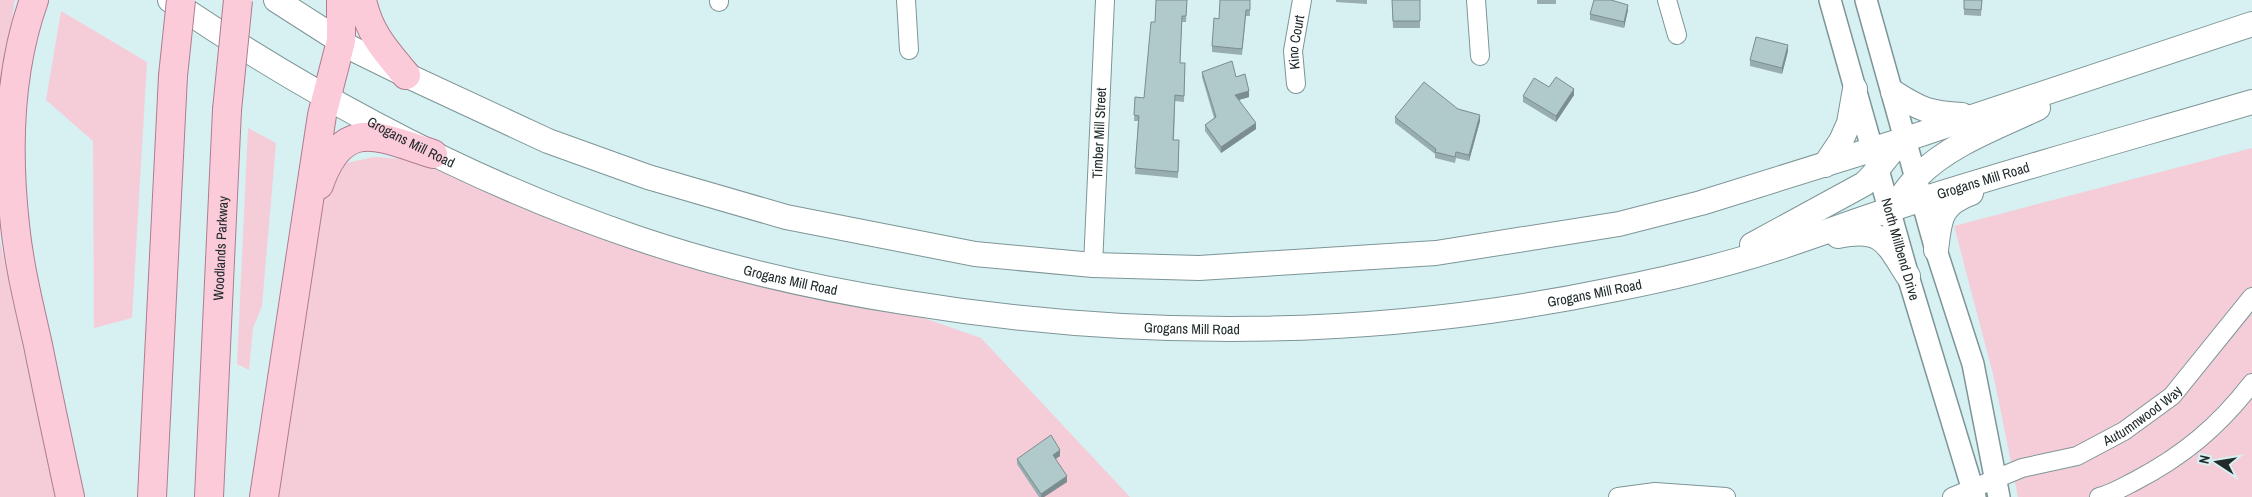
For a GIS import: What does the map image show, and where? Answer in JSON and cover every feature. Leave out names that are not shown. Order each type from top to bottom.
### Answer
[{"type":"main road","name":"Grogans Mill Road","points":[[170,0],[275,69],[432,154],[526,196],[631,236],[761,274],[860,295],[962,312],[1062,324],[1164,330],[1231,331],[1337,328],[1473,314],[1609,291],[1776,249],[1908,195]]},
{"type":"main road","points":[[152,497],[173,76],[181,0]]},
{"type":"main road","name":"Woodlands Parkway","points":[[209,497],[227,110],[238,0]]},
{"type":"main road","points":[[276,0],[341,41],[406,75],[548,141],[648,177],[786,217],[975,254],[1094,265],[1200,268],[1436,253],[1620,224],[1701,203],[1823,165],[1860,166],[1887,152],[1974,116],[2252,24]]},
{"type":"main road","points":[[264,497],[303,229],[325,96],[341,41],[341,0]]},
{"type":"main road","points":[[362,0],[366,21],[378,41],[406,75]]},
{"type":"main road","points":[[30,5],[17,73],[12,124],[11,176],[15,227],[70,497]]},
{"type":"main road","points":[[1908,195],[1940,159],[1975,138],[2039,108],[2067,85]]},
{"type":"main road","points":[[1823,165],[1842,141],[1849,123],[1855,88]]},
{"type":"main road","points":[[1893,92],[1918,108],[1932,113],[1974,116]]},
{"type":"main road","name":"Grogans Mill Road","points":[[2006,174],[2252,102]]},
{"type":"main road","points":[[303,229],[322,176],[335,152],[356,136],[374,135],[432,154]]},
{"type":"main road","points":[[1887,152],[1908,195]]},
{"type":"main road","points":[[1713,265],[1851,192],[1887,152]]},
{"type":"main road","points":[[1908,195],[1950,180],[2006,174]]},
{"type":"main road","points":[[1936,250],[1940,221],[1944,210],[1956,199],[1989,185],[2006,174]]},
{"type":"main road","points":[[1776,249],[1859,232],[1880,236],[1889,245],[1908,276]]},
{"type":"street","points":[[906,0],[909,50]]},
{"type":"street","name":"Timber Mill Street","points":[[1094,265],[1105,0]]},
{"type":"street","name":"Kino Court","points":[[1296,84],[1293,51],[1302,0]]},
{"type":"street","points":[[1476,0],[1480,56]]},
{"type":"street","points":[[1667,0],[1677,34]]},
{"type":"street","name":"North Millbend Drive","points":[[1830,0],[1855,88],[1936,250],[1973,364],[1997,488]]},
{"type":"street","name":"North Millbend Drive","points":[[1866,0],[1893,92],[1887,152]]},
{"type":"street","name":"North Millbend Drive","points":[[1908,195],[1908,276],[1974,493]]},
{"type":"street","name":"Autumnwood Way","points":[[1952,497],[1997,488],[2022,468],[2077,456],[2124,431],[2172,396],[2252,297]]},
{"type":"street","points":[[2099,497],[2108,495],[2156,470],[2190,447],[2231,411],[2252,383]]},
{"type":"street","points":[[1618,497],[1655,492],[1726,497]]},
{"type":"shaded area","points":[[0,0],[15,0],[0,90]]},
{"type":"shaded area","points":[[61,11],[147,62],[132,318],[94,328],[93,141],[46,100]]},
{"type":"shaded area","points":[[248,128],[276,143],[262,306],[253,328],[249,370],[237,364]]},
{"type":"shaded area","points":[[2252,148],[2252,497],[2018,497],[1994,378],[1954,226]]},
{"type":"shaded area","points":[[374,157],[420,160],[497,197],[590,231],[915,315],[981,338],[1130,497],[272,497],[319,212],[330,186],[346,163]]},
{"type":"shaded area","points":[[0,241],[55,497],[0,497]]},
{"type":"building","points":[[1156,0],[1187,0],[1186,16],[1182,16],[1180,63],[1185,63],[1184,96],[1175,95],[1173,140],[1179,140],[1178,172],[1135,168],[1139,116],[1134,115],[1135,97],[1144,98],[1151,22],[1155,22]]},
{"type":"building","points":[[1220,0],[1250,0],[1250,10],[1246,10],[1242,49],[1212,46],[1214,18],[1219,19]]},
{"type":"building","points":[[1392,0],[1420,0],[1420,21],[1393,21]]},
{"type":"building","points":[[1594,0],[1611,0],[1628,5],[1624,22],[1590,14]]},
{"type":"building","points":[[1964,0],[1982,0],[1981,10],[1964,9]]},
{"type":"building","points":[[1756,37],[1788,45],[1782,68],[1750,60]]},
{"type":"building","points":[[1232,61],[1236,77],[1245,74],[1249,91],[1235,95],[1256,123],[1221,147],[1205,125],[1216,117],[1202,72]]},
{"type":"building","points":[[1556,77],[1574,89],[1556,116],[1523,96],[1534,78],[1549,87]]},
{"type":"building","points":[[1424,82],[1458,109],[1480,115],[1469,155],[1456,152],[1455,157],[1435,152],[1436,149],[1395,117]]},
{"type":"building","points":[[1051,435],[1060,450],[1053,455],[1067,476],[1041,494],[1017,459]]}]
